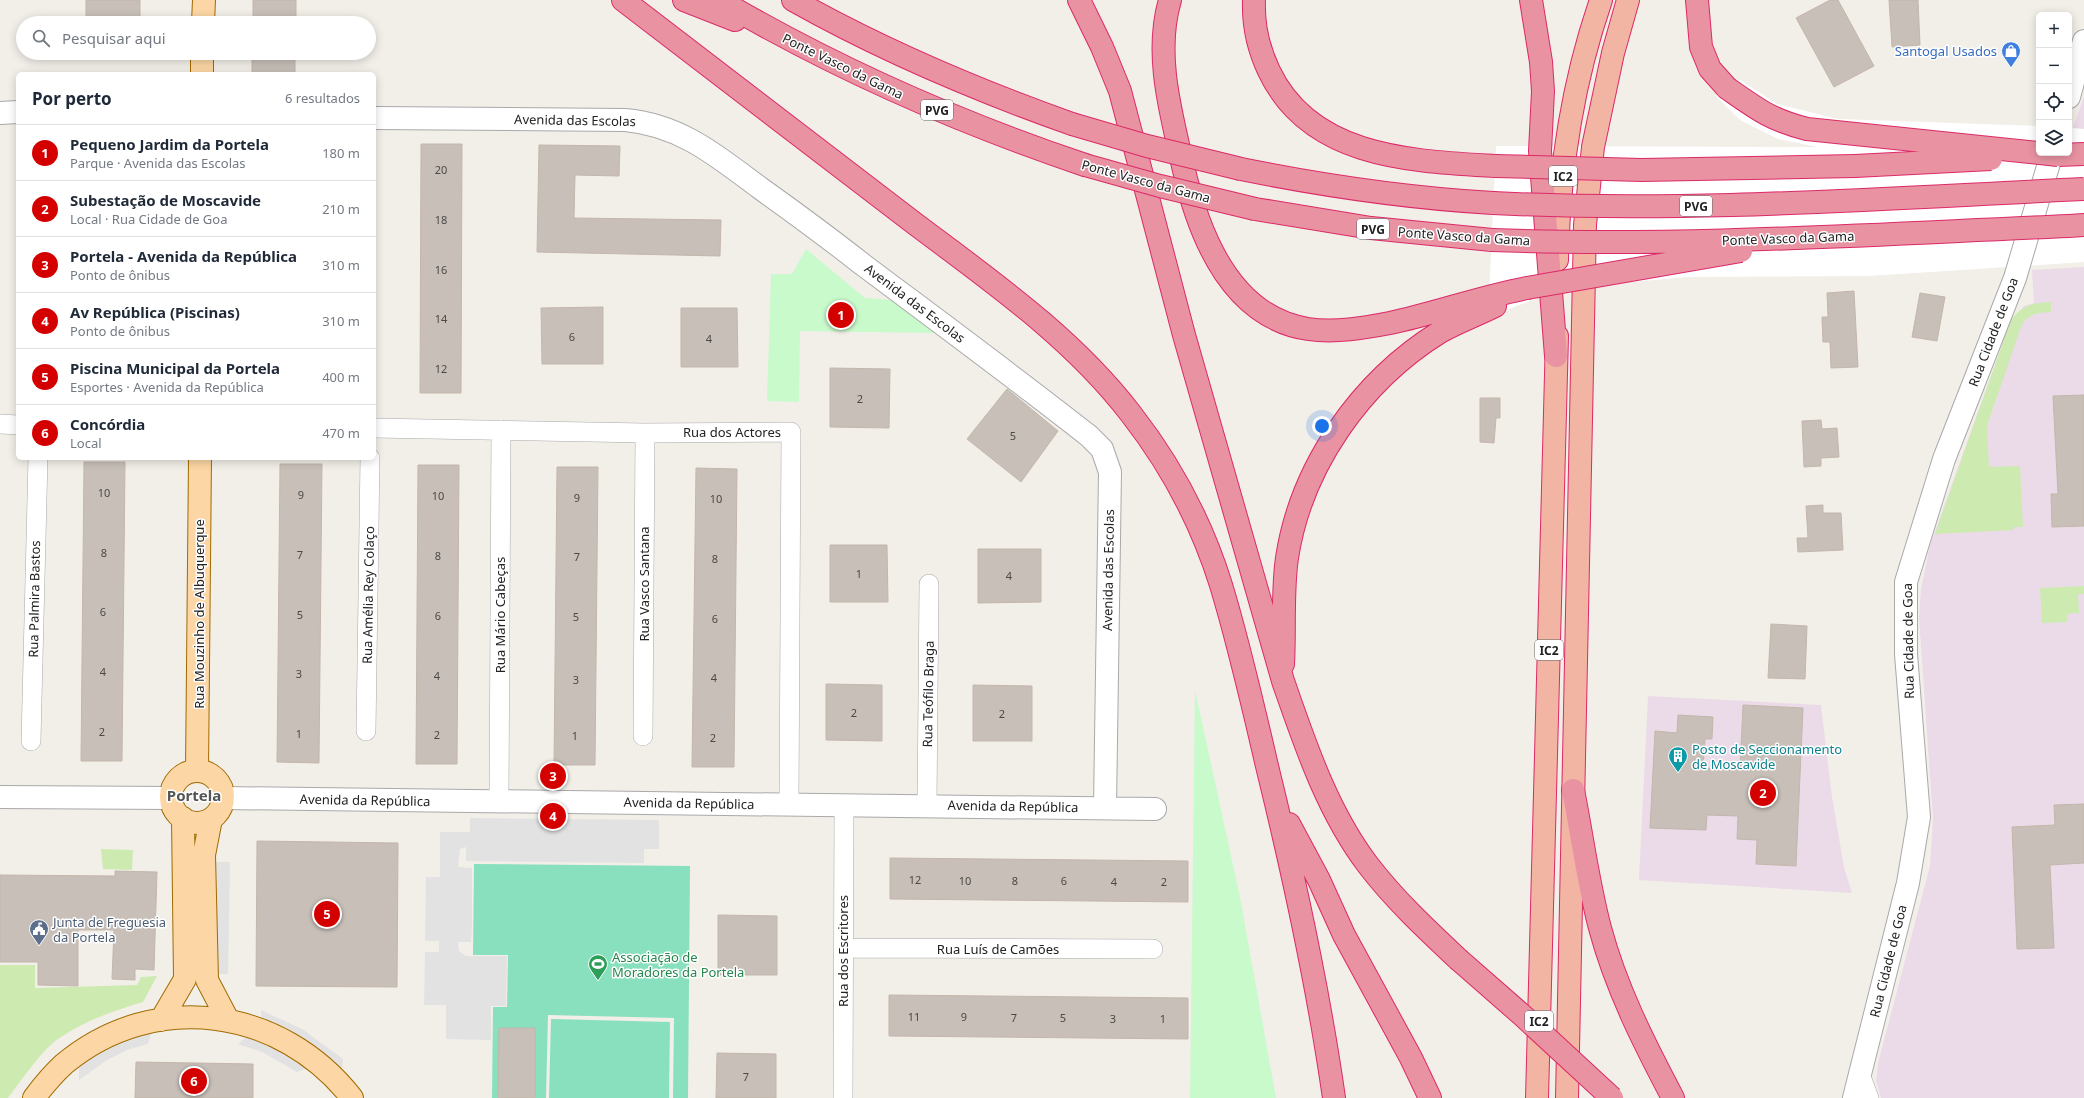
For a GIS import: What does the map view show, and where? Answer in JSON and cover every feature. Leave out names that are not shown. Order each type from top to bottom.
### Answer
[{"type":"highway","points":[[623,0],[983,275],[1065,341],[1090,366],[1130,412],[1161,455],[1196,523],[1220,583],[1276,801],[1305,926],[1321,1012],[1334,1098]]},
{"type":"highway","points":[[684,0],[795,43]]},
{"type":"highway","name":"Ponte Vasco da Gama","points":[[719,0],[795,43],[904,97],[1085,165],[1160,186],[1255,209],[1371,228],[1492,240],[1653,242],[1821,237],[2084,225]]},
{"type":"highway","name":"PVG","points":[[793,0],[852,32],[918,64],[1072,124],[1147,146],[1241,169],[1389,195],[1569,207],[1653,207],[2084,189]]},
{"type":"highway","points":[[1079,0],[1102,47],[1120,91],[1184,335],[1283,681],[1328,798],[1349,837],[1367,864],[1402,905],[1458,959],[1528,1020],[1612,1098]]},
{"type":"highway","points":[[1170,0],[1167,11],[1164,45],[1165,71],[1186,177],[1198,216],[1214,254],[1228,277],[1245,298],[1264,312],[1287,323],[1308,329],[1334,330],[1396,322],[1430,314],[1489,295],[1821,237]]},
{"type":"highway","points":[[1254,0],[1255,26],[1262,55],[1275,83],[1288,102],[1306,120],[1324,132],[1350,144],[1379,153],[1407,159],[1495,166],[1642,170],[1855,166],[2036,155]]},
{"type":"highway","points":[[1531,0],[1541,62],[1543,91],[1540,151],[1556,356]]},
{"type":"highway","name":"IC2","points":[[1537,1098],[1558,225],[1566,146],[1580,68],[1600,0]]},
{"type":"highway","name":"IC2","points":[[1566,1098],[1585,225],[1597,123],[1616,39],[1628,0]]},
{"type":"highway","points":[[1697,0],[1701,47],[1710,69],[1727,88],[1762,113],[1781,122],[1807,129],[2036,152]]},
{"type":"highway","points":[[2072,154],[2084,154]]},
{"type":"highway","points":[[1283,681],[1287,558],[1302,502],[1325,452],[1342,425],[1386,374],[1441,332],[1527,288]]},
{"type":"highway","points":[[1573,790],[1594,902],[1606,949],[1617,982],[1634,1023],[1673,1098]]},
{"type":"highway","points":[[1276,801],[1319,880],[1333,914],[1411,1058],[1430,1098]]},
{"type":"main road","points":[[203,16],[204,0]]},
{"type":"main road","points":[[202,60],[202,72]]},
{"type":"main road","name":"Rua Mouzinho de Albuquerque","points":[[197,771],[200,460]]},
{"type":"main road","points":[[197,771],[213,776],[219,782],[223,798],[219,810],[211,819],[202,822],[192,822],[183,818],[174,809],[171,798],[172,789],[176,782],[182,776],[197,771]]},
{"type":"main road","points":[[161,1020],[185,978],[183,818]]},
{"type":"main road","points":[[211,819],[204,855],[207,980],[228,1020]]},
{"type":"main road","points":[[34,1098],[64,1065],[83,1050],[125,1029],[161,1020],[195,1017],[228,1020],[264,1030],[306,1052],[324,1067],[352,1098]]},
{"type":"street","points":[[2072,86],[2084,41]]},
{"type":"street","points":[[0,112],[16,112]]},
{"type":"street","name":"Avenida das Escolas","points":[[376,118],[625,120],[655,124],[677,133],[714,154],[790,209],[1000,366],[1089,436],[1102,449],[1110,472],[1105,808]]},
{"type":"street","name":"Rua Cidade de Goa","points":[[1854,1098],[1908,883],[1919,817],[1906,654],[1906,582],[1944,459],[2015,278],[2054,156]]},
{"type":"street","points":[[0,424],[16,424]]},
{"type":"street","name":"Rua dos Actores","points":[[376,428],[645,433],[791,432],[789,804]]},
{"type":"street","name":"Rua Mário Cabeças","points":[[499,801],[501,430]]},
{"type":"street","name":"Rua Vasco Santana","points":[[643,736],[645,433]]},
{"type":"street","name":"Rua Palmira Bastos","points":[[31,741],[38,460]]},
{"type":"street","name":"Rua Amélia Rey Colaço","points":[[366,732],[370,460]]},
{"type":"street","name":"Rua Teófilo Braga","points":[[927,806],[929,584]]},
{"type":"street","points":[[0,797],[171,798]]},
{"type":"street","name":"Avenida da República","points":[[223,798],[1155,809]]},
{"type":"street","name":"Rua dos Escritores","points":[[843,1098],[844,805]]},
{"type":"street","name":"Rua Luís de Camões","points":[[844,948],[1153,949]]},
{"type":"street","points":[[1860,1074],[1869,1098]]},
{"type":"shaded area","points":[[2084,95],[2084,129],[2073,128],[2083,99]]},
{"type":"shaded area","points":[[2084,267],[2084,1098],[1881,1098],[1876,1081],[1878,1063],[1930,866],[1933,819],[1919,617],[1921,589],[1930,545],[2011,320],[2024,306],[2034,303],[2032,270]]},
{"type":"shaded area","points":[[1648,696],[1821,705],[1832,797],[1844,867],[1852,893],[1639,880]]},
{"type":"shaded area","points":[[470,818],[659,820],[659,849],[644,849],[644,863],[466,861],[466,847],[460,849],[458,867],[472,868],[472,928],[471,942],[458,942],[459,951],[466,956],[507,956],[506,1006],[491,1006],[491,1040],[446,1039],[446,1005],[424,1005],[425,952],[439,952],[439,941],[425,941],[426,877],[440,877],[440,832],[470,832]]},
{"type":"shaded area","points":[[216,862],[230,862],[228,974],[215,974]]},
{"type":"shaded area","points":[[261,1010],[302,1029],[342,1058],[340,1079],[262,1027]]},
{"type":"shaded area","points":[[152,1030],[148,1044],[127,1050],[107,1060],[79,1080],[79,1063],[94,1053]]},
{"type":"shaded area","points":[[250,1034],[311,1067],[297,1072],[262,1052],[238,1044]]},
{"type":"green space","points":[[806,249],[865,298],[891,300],[937,333],[800,331],[799,402],[767,401],[771,274],[792,274]]},
{"type":"green space","points":[[2051,302],[2051,312],[2035,314],[2022,324],[1987,426],[1989,467],[2020,466],[2023,527],[2014,527],[2014,530],[1935,534],[2011,320],[2019,311],[2028,306]]},
{"type":"green space","points":[[2084,586],[2084,594],[2078,594],[2079,613],[2067,614],[2067,622],[2042,623],[2040,588]]},
{"type":"green space","points":[[1195,690],[1240,897],[1276,1098],[1190,1098]]},
{"type":"green space","points":[[101,849],[133,850],[132,870],[103,869]]},
{"type":"green space","name":"Associação de Moradores da Portela","points":[[474,864],[690,866],[688,1098],[673,1098],[674,1018],[548,1015],[546,1098],[492,1098],[493,1007],[507,1007],[508,955],[473,955]]},
{"type":"green space","points":[[0,965],[35,965],[35,988],[137,985],[141,977],[157,976],[143,1002],[99,1017],[58,1039],[38,1058],[8,1098],[0,1098]]},
{"type":"green space","points":[[551,1019],[670,1022],[669,1098],[549,1098]]},
{"type":"pier","points":[[1740,80],[1777,104],[1838,119],[2036,126],[2036,156],[2072,156],[2072,128],[2084,129],[2084,262],[1869,276],[1688,277],[1608,284],[1540,297],[1488,317],[1496,146],[1818,147],[1778,139],[1740,120],[1716,96]]},
{"type":"building","points":[[86,0],[140,0],[140,16],[86,16]]},
{"type":"building","points":[[253,0],[296,0],[296,16],[253,16]]},
{"type":"building","points":[[1830,0],[1838,0],[1874,66],[1834,87],[1796,18]]},
{"type":"building","points":[[1889,0],[1918,0],[1920,45],[1892,47]]},
{"type":"building","points":[[252,60],[295,60],[295,72],[252,72]]},
{"type":"building","points":[[421,144],[462,144],[461,393],[420,393]]},
{"type":"building","points":[[539,145],[620,146],[619,176],[575,175],[574,218],[721,220],[720,256],[537,252]]},
{"type":"building","points":[[1854,291],[1858,367],[1831,368],[1830,342],[1823,342],[1822,317],[1828,317],[1827,293]]},
{"type":"building","points":[[1920,293],[1945,297],[1937,341],[1912,337]]},
{"type":"building","points":[[603,307],[603,364],[542,364],[541,308]]},
{"type":"building","points":[[681,308],[737,308],[738,367],[681,367]]},
{"type":"building","points":[[830,368],[890,369],[889,428],[830,427]]},
{"type":"building","points":[[1007,389],[1058,431],[1021,482],[967,439]]},
{"type":"building","points":[[2084,395],[2084,526],[2052,527],[2051,494],[2058,494],[2053,396]]},
{"type":"building","points":[[1480,398],[1500,398],[1500,418],[1496,418],[1494,443],[1480,442]]},
{"type":"building","points":[[1821,420],[1822,429],[1837,428],[1839,457],[1821,458],[1821,466],[1804,467],[1802,421]]},
{"type":"building","points":[[84,462],[125,462],[122,761],[81,761]]},
{"type":"building","points":[[280,464],[322,464],[319,763],[277,762]]},
{"type":"building","points":[[418,465],[459,465],[457,764],[416,764]]},
{"type":"building","points":[[557,467],[598,467],[595,765],[554,765]]},
{"type":"building","points":[[696,468],[737,469],[734,767],[692,767]]},
{"type":"building","points":[[1823,505],[1823,513],[1841,513],[1843,550],[1798,552],[1797,538],[1808,538],[1806,506]]},
{"type":"building","points":[[830,545],[887,545],[888,602],[830,602]]},
{"type":"building","points":[[978,549],[1041,549],[1041,602],[978,603]]},
{"type":"building","points":[[1771,624],[1807,626],[1805,679],[1768,678]]},
{"type":"building","points":[[826,684],[882,685],[882,741],[826,740]]},
{"type":"building","points":[[973,685],[1032,686],[1032,741],[973,741]]},
{"type":"building","points":[[1743,705],[1803,708],[1796,866],[1756,864],[1757,840],[1737,839],[1738,816],[1707,815],[1706,830],[1650,828],[1655,731],[1677,733],[1678,715],[1713,717],[1712,739],[1705,739],[1703,768],[1740,769]]},
{"type":"building","points":[[2084,804],[2084,863],[2050,865],[2054,948],[2017,949],[2012,827],[2055,825],[2054,805]]},
{"type":"building","points":[[257,841],[398,843],[397,987],[256,986]]},
{"type":"building","points":[[890,858],[1188,861],[1188,902],[890,899]]},
{"type":"building","name":"Junta de Freguesia da Portela","points":[[115,871],[157,872],[154,970],[135,969],[135,980],[112,979],[114,930],[78,930],[78,986],[38,985],[38,962],[0,962],[0,875],[115,876]]},
{"type":"building","points":[[718,915],[777,916],[777,975],[718,975]]},
{"type":"building","points":[[889,995],[1188,998],[1188,1039],[889,1036]]},
{"type":"building","points":[[499,1028],[535,1028],[535,1098],[498,1098]]},
{"type":"building","points":[[717,1053],[776,1054],[776,1098],[716,1098]]},
{"type":"building","points":[[136,1062],[253,1064],[253,1098],[135,1098]]},
{"type":"place","name":"Santogal Usados","points":[[2011,68]]},
{"type":"place","name":"Pequeno Jardim da Portela","points":[[841,315]]},
{"type":"place","name":"Posto de Seccionamento de Moscavide","points":[[1678,773]]},
{"type":"place","name":"Portela - Avenida da República","points":[[553,776]]},
{"type":"place","name":"Subestação de Moscavide","points":[[1763,793]]},
{"type":"place","name":"Av República (Piscinas)","points":[[553,816]]},
{"type":"place","name":"Piscina Municipal da Portela","points":[[327,914]]},
{"type":"place","name":"Junta de Freguesia da Portela","points":[[39,946]]},
{"type":"place","name":"Associação de Moradores da Portela","points":[[598,981]]},
{"type":"place","name":"Concórdia","points":[[194,1081]]},
{"type":"district","name":"Portela","points":[[194,795]]}]
